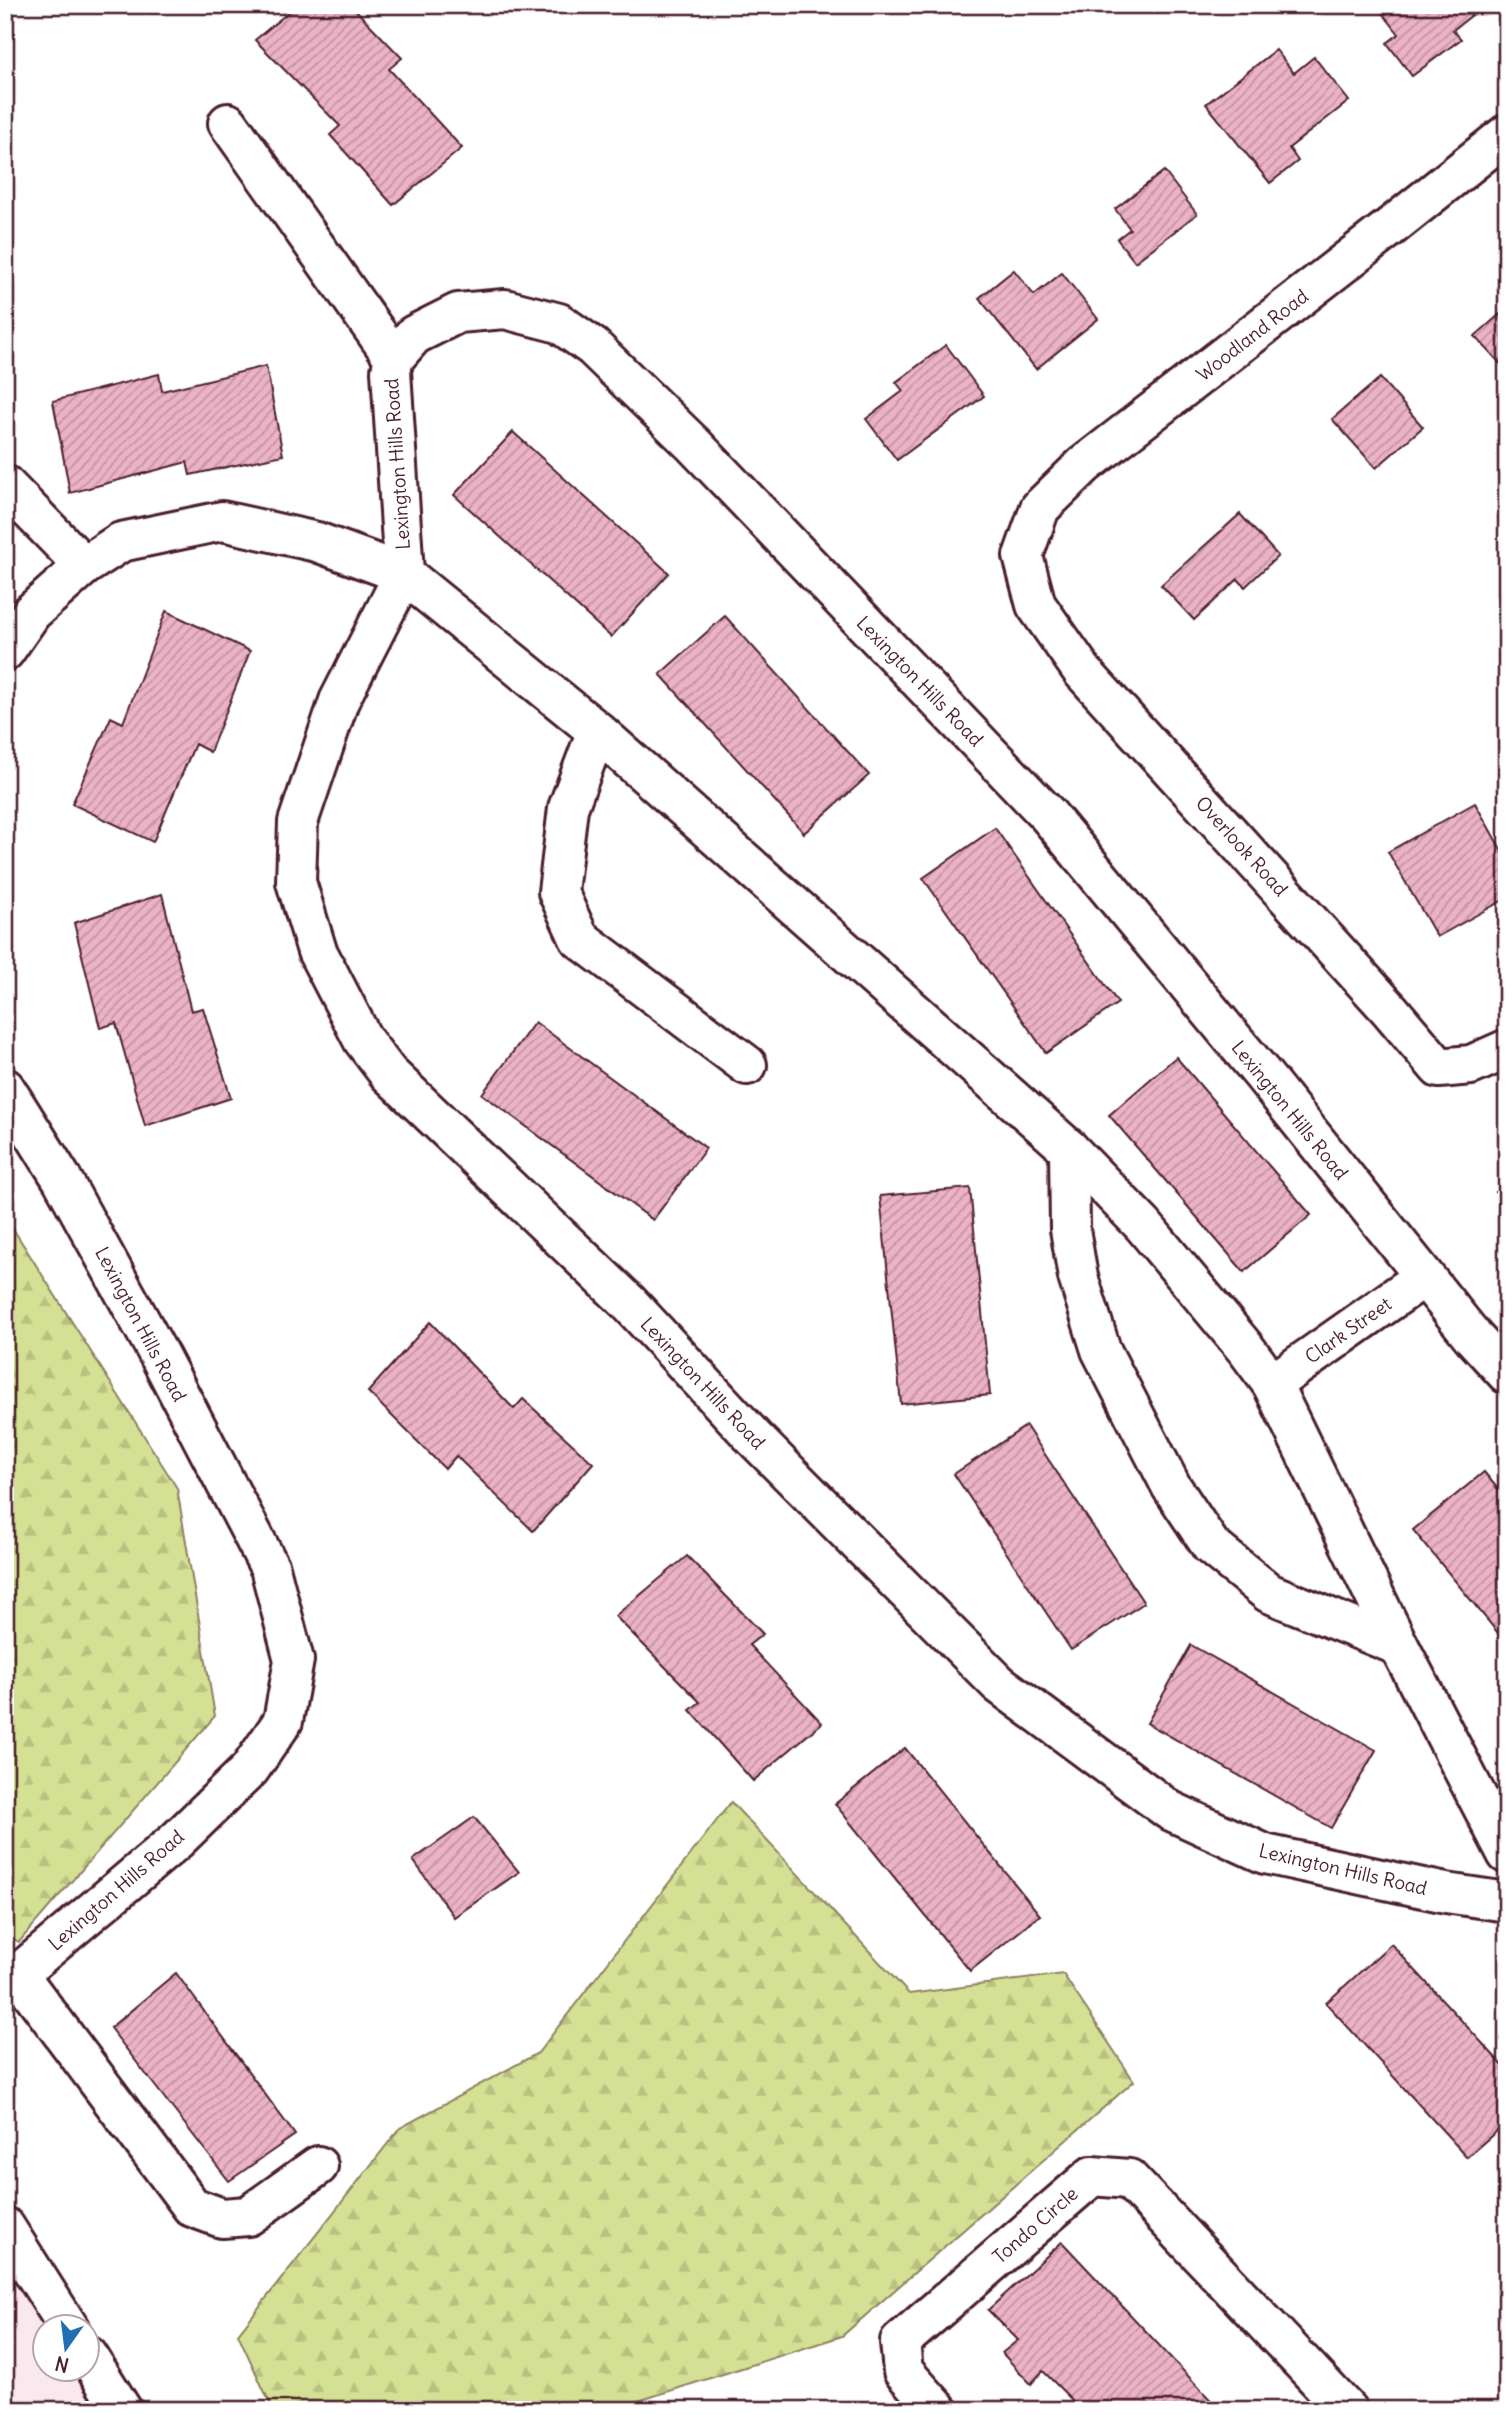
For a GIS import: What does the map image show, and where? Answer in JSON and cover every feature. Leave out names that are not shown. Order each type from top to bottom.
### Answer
[{"type":"street","points":[[228,123],[394,358]]},
{"type":"street","name":"Woodland Road","points":[[1023,556],[1040,508],[1084,465],[1507,134]]},
{"type":"street","name":"Lexington Hills Road","points":[[1507,1374],[1472,1337],[1264,1075],[1048,815],[693,443],[593,347],[559,323],[505,309],[458,313],[414,335],[394,358],[391,371],[404,574],[339,701],[298,822],[296,882],[317,951],[363,1040],[388,1073],[629,1303],[754,1438],[999,1684],[1169,1810],[1265,1854],[1446,1893],[1507,1902]]},
{"type":"street","points":[[5,485],[84,566]]},
{"type":"street","name":"Lexington Hills Road","points":[[5,651],[32,612],[84,566],[121,542],[222,521],[317,542],[404,574],[597,731],[1069,1149],[1143,1225],[1247,1349],[1272,1384],[1399,1646],[1507,1854]]},
{"type":"street","name":"Overlook Road","points":[[1023,556],[1036,606],[1083,672],[1390,1010],[1439,1068],[1471,1065],[1507,1049]]},
{"type":"street","points":[[597,731],[568,808],[558,892],[579,938],[747,1065]]},
{"type":"street","name":"Lexington Hills Road","points":[[5,1088],[62,1179],[160,1357],[270,1568],[294,1660],[283,1721],[250,1769],[177,1840],[12,1979]]},
{"type":"street","points":[[1069,1149],[1070,1229],[1078,1277],[1101,1350],[1171,1486],[1211,1546],[1269,1593],[1399,1646]]},
{"type":"street","name":"Clark Street","points":[[1272,1384],[1424,1277]]},
{"type":"street","points":[[12,1979],[192,2207],[222,2218],[248,2216],[318,2166]]},
{"type":"street","name":"Tondo Circle","points":[[938,2410],[902,2371],[900,2342],[1092,2176],[1129,2179],[1347,2410]]},
{"type":"street","points":[[5,2227],[60,2314]]},
{"type":"street","points":[[102,2378],[122,2410]]},
{"type":"shaded area","points":[[5,2227],[61,2314],[32,2314],[32,2384],[100,2384],[122,2410],[5,2410]]},
{"type":"green space","points":[[5,1216],[177,1488],[215,1716],[19,1942],[5,1934]]},
{"type":"green space","points":[[731,1802],[909,1994],[1063,1974],[1134,2081],[842,2336],[610,2410],[273,2410],[238,2334],[400,2128],[538,2053]]},
{"type":"building","points":[[297,5],[351,5],[402,58],[389,69],[462,148],[393,205],[330,135],[340,126],[255,40]]},
{"type":"building","points":[[1376,5],[1485,5],[1453,30],[1461,39],[1412,76],[1387,43],[1399,34]]},
{"type":"building","points":[[1276,50],[1294,73],[1314,57],[1349,101],[1289,148],[1298,161],[1270,183],[1206,104]]},
{"type":"building","points":[[1164,171],[1197,214],[1135,262],[1117,239],[1130,229],[1115,209]]},
{"type":"building","points":[[1014,270],[1034,295],[1062,273],[1098,319],[1036,369],[979,298]]},
{"type":"building","points":[[1507,308],[1507,371],[1475,336]]},
{"type":"building","points":[[946,345],[984,396],[897,460],[866,419],[903,391],[896,382]]},
{"type":"building","points":[[266,366],[283,455],[190,475],[187,462],[70,493],[53,401],[159,374],[162,391]]},
{"type":"building","points":[[1380,378],[1423,427],[1376,468],[1332,419]]},
{"type":"building","points":[[513,432],[669,573],[611,637],[454,495]]},
{"type":"building","points":[[1240,514],[1278,556],[1245,587],[1238,579],[1194,620],[1161,585]]},
{"type":"building","points":[[166,611],[250,651],[210,752],[195,744],[153,842],[72,804],[111,717],[123,723]]},
{"type":"building","points":[[725,616],[869,775],[804,833],[660,674]]},
{"type":"building","points":[[1475,803],[1507,860],[1507,898],[1437,937],[1388,852]]},
{"type":"building","points":[[995,828],[1118,1003],[1046,1053],[923,878]]},
{"type":"building","points":[[162,894],[191,1011],[203,1008],[231,1098],[145,1126],[116,1023],[100,1028],[74,923]]},
{"type":"building","points":[[535,1022],[706,1148],[653,1220],[482,1094]]},
{"type":"building","points":[[1176,1057],[1311,1215],[1244,1272],[1109,1115]]},
{"type":"building","points":[[1507,1186],[1507,1209],[1496,1192]]},
{"type":"building","points":[[970,1188],[990,1395],[901,1404],[880,1196]]},
{"type":"building","points":[[430,1322],[514,1409],[523,1399],[593,1463],[533,1531],[456,1456],[445,1469],[368,1392]]},
{"type":"building","points":[[1026,1426],[1144,1603],[1071,1650],[954,1474]]},
{"type":"building","points":[[1484,1472],[1507,1500],[1507,1644],[1413,1530]]},
{"type":"building","points":[[687,1556],[763,1634],[749,1645],[822,1723],[753,1781],[690,1710],[700,1702],[615,1616]]},
{"type":"building","points":[[1191,1645],[1376,1750],[1331,1828],[1147,1723]]},
{"type":"building","points":[[905,1748],[1040,1915],[970,1971],[835,1804]]},
{"type":"building","points":[[474,1817],[519,1872],[454,1917],[413,1860]]},
{"type":"building","points":[[1391,1944],[1507,2070],[1507,2122],[1467,2157],[1326,2003]]},
{"type":"building","points":[[176,1973],[295,2135],[229,2181],[110,2028]]},
{"type":"building","points":[[1062,2242],[1220,2410],[1082,2410],[1043,2371],[1031,2384],[1002,2353],[1018,2340],[988,2310]]}]
